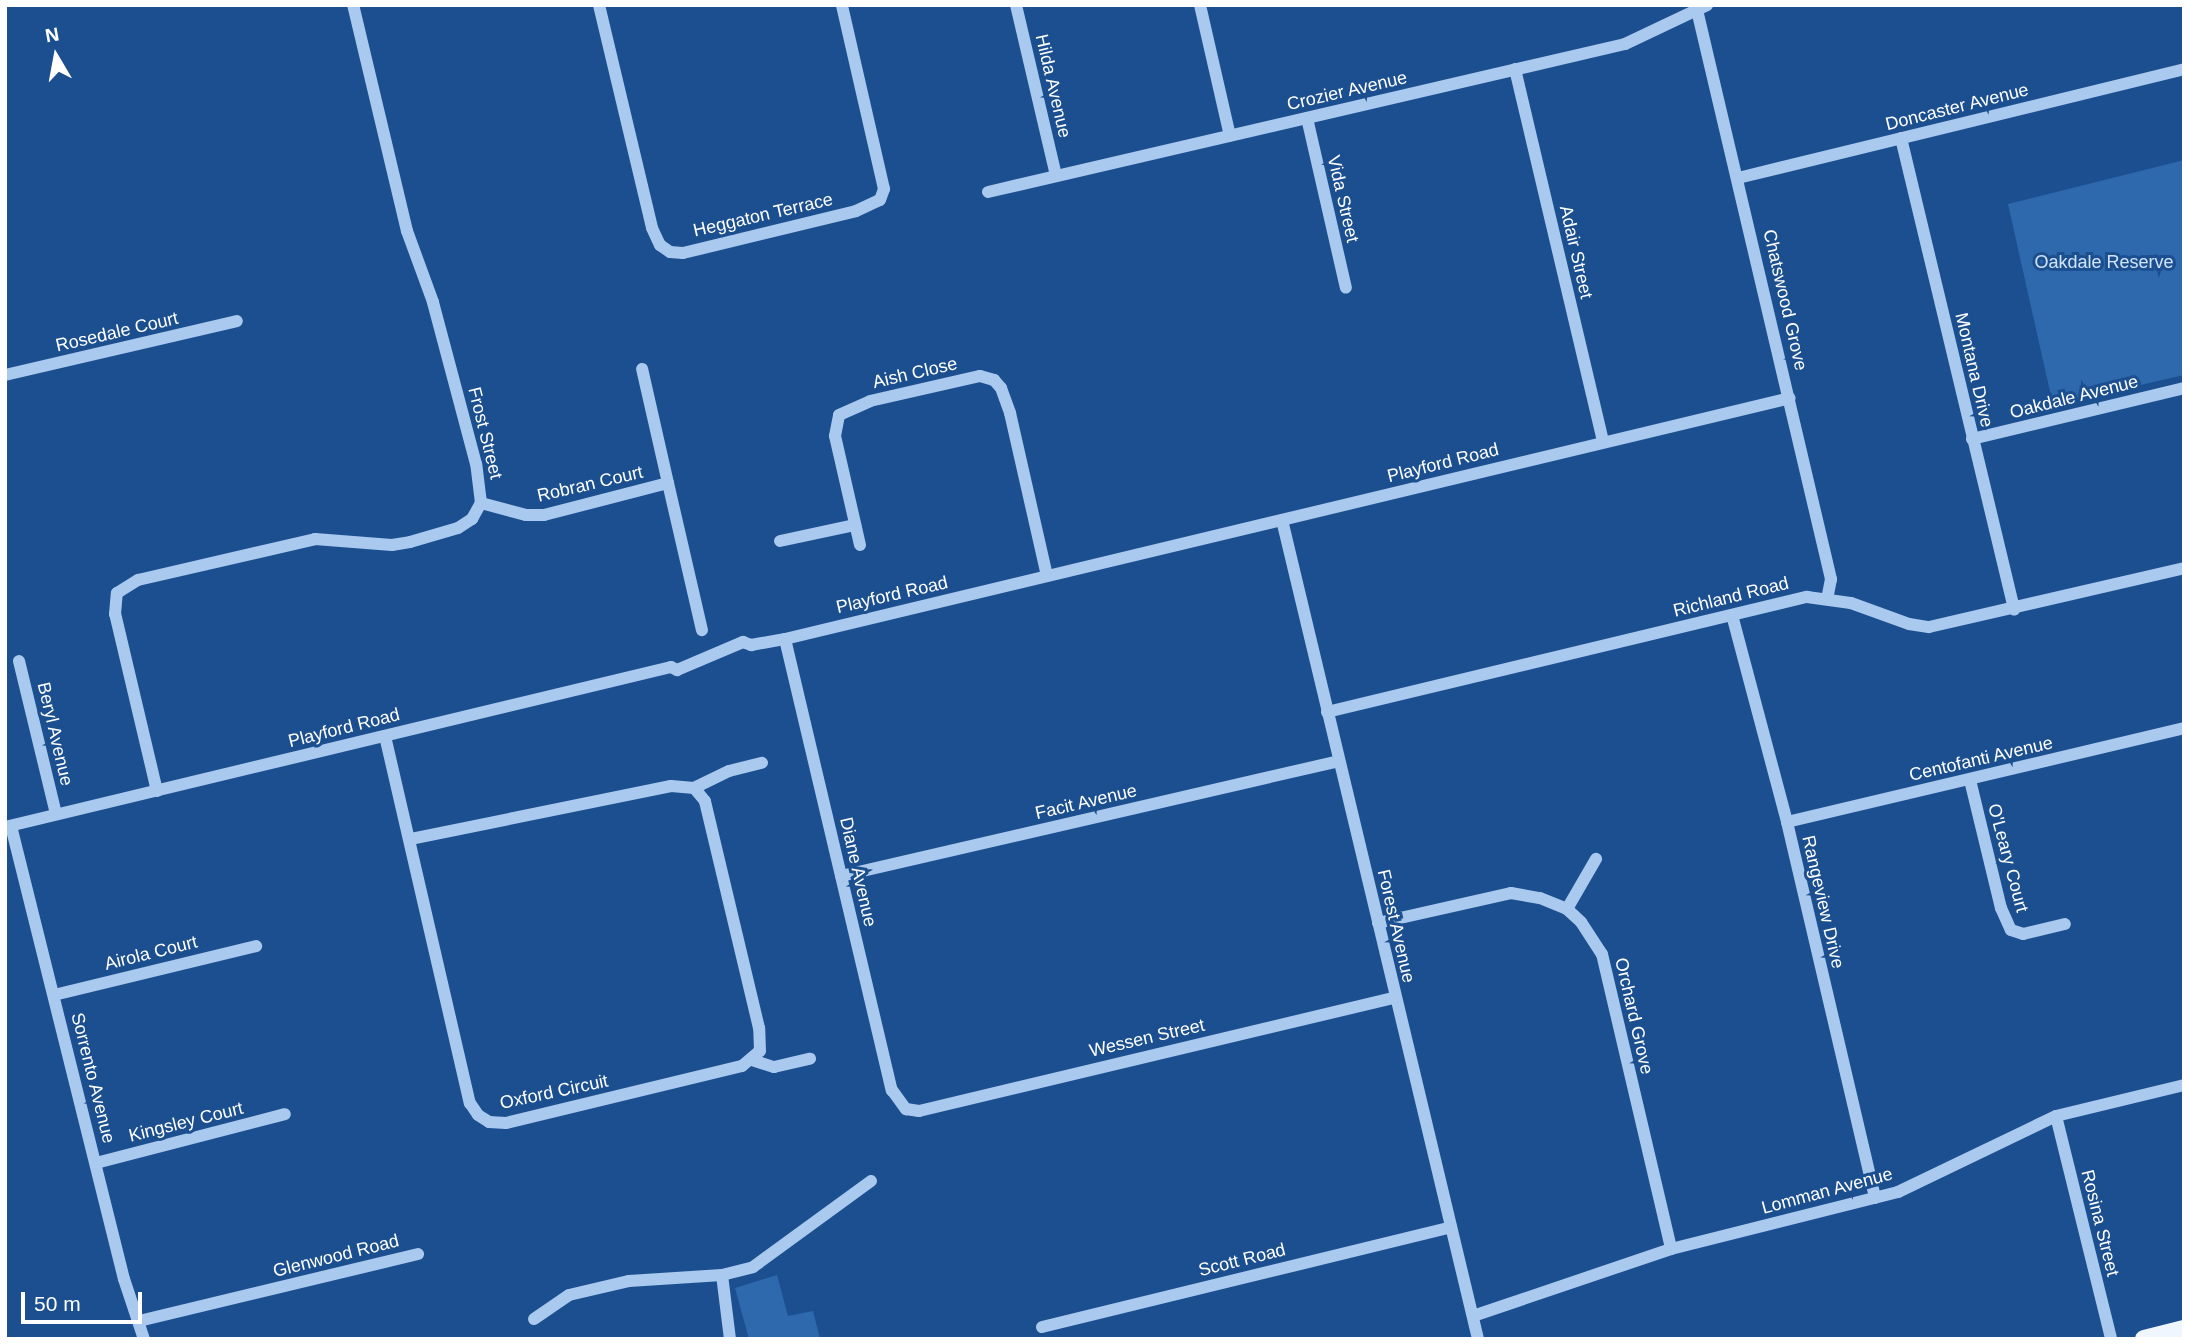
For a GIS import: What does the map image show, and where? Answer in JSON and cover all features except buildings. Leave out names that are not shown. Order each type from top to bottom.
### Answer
[{"type":"main road","points":[[2144,1339],[2184,1329]]},
{"type":"street","name":"Frost Street","points":[[157,791],[118,629],[115,601],[117,593],[138,580],[315,539],[392,544],[410,542],[458,528],[472,519],[481,503],[476,464],[433,302],[410,243],[354,5]]},
{"type":"street","name":"Heggaton Terrace","points":[[599,5],[652,228],[660,245],[670,252],[683,253],[856,211],[880,200],[884,189],[842,5]]},
{"type":"street","name":"Hilda Avenue","points":[[1016,5],[1056,175]]},
{"type":"street","points":[[1200,5],[1230,136]]},
{"type":"street","name":"Crozier Avenue","points":[[988,192],[1625,44],[1702,8]]},
{"type":"street","name":"Chatswood Grove","points":[[1702,8],[1738,178],[1831,579],[1827,598]]},
{"type":"street","name":"Adair Street","points":[[1515,69],[1604,442]]},
{"type":"street","name":"Doncaster Avenue","points":[[1738,178],[2184,69]]},
{"type":"street","name":"Vida Street","points":[[1307,118],[1346,288]]},
{"type":"street","name":"Montana Drive","points":[[1901,138],[2014,610]]},
{"type":"street","name":"Rosedale Court","points":[[5,375],[237,321]]},
{"type":"street","name":"Robran Court","points":[[642,369],[702,630]]},
{"type":"street","name":"Aish Close","points":[[860,545],[835,436],[839,415],[870,401],[980,376],[1002,388],[1047,576]]},
{"type":"street","name":"Oakdale Avenue","points":[[1972,439],[2184,388]]},
{"type":"street","name":"Playford Road","points":[[8,826],[671,667],[677,670],[743,642],[751,645],[785,639],[1790,398]]},
{"type":"street","name":"Robran Court","points":[[481,503],[526,515],[544,515],[668,483]]},
{"type":"street","name":"Forest Avenue","points":[[1282,520],[1478,1339]]},
{"type":"street","points":[[780,541],[855,525]]},
{"type":"street","name":"Richland Road","points":[[1327,712],[1807,597],[1827,598],[1929,627],[2014,610],[2184,568]]},
{"type":"street","name":"Rangeview Drive","points":[[1732,615],[1787,822],[1875,1198]]},
{"type":"street","name":"Diane Avenue","points":[[785,639],[892,1090],[906,1109]]},
{"type":"street","name":"Beryl Avenue","points":[[19,662],[56,814]]},
{"type":"street","name":"Centofanti Avenue","points":[[1787,822],[2184,728]]},
{"type":"street","name":"Oxford Circuit","points":[[385,736],[470,1103],[489,1122],[506,1123],[741,1066],[752,1060],[774,1067],[810,1059]]},
{"type":"street","name":"Facit Avenue","points":[[841,876],[1339,761]]},
{"type":"street","points":[[411,839],[671,786],[694,788],[729,771],[762,763]]},
{"type":"street","name":"O'Leary Court","points":[[1970,780],[2006,921],[2011,930],[2023,934],[2065,923]]},
{"type":"street","points":[[694,788],[705,801],[760,1028],[760,1051],[752,1060]]},
{"type":"street","name":"Sorrento Avenue","points":[[8,826],[54,995],[124,1279],[144,1339]]},
{"type":"street","points":[[1567,909],[1595,859]]},
{"type":"street","name":"Orchard Grove","points":[[1378,923],[1511,893],[1540,898],[1567,909],[1581,922],[1602,954],[1671,1249]]},
{"type":"street","name":"Airola Court","points":[[54,995],[256,946]]},
{"type":"street","name":"Wessen Street","points":[[906,1109],[919,1111],[1395,998]]},
{"type":"street","name":"Lomman Avenue","points":[[1473,1316],[1671,1249],[1898,1192],[2056,1116],[2184,1085]]},
{"type":"street","name":"Kingsley Court","points":[[96,1163],[285,1114]]},
{"type":"street","name":"Rosina Street","points":[[2056,1116],[2111,1339]]},
{"type":"street","points":[[534,1320],[569,1294],[629,1281],[722,1275],[753,1267],[872,1181]]},
{"type":"street","name":"Scott Road","points":[[1042,1327],[1451,1227]]},
{"type":"street","name":"Glenwood Road","points":[[139,1321],[418,1254]]},
{"type":"street","points":[[722,1275],[730,1339]]},
{"type":"green space","name":"Oakdale Reserve","points":[[2184,160],[2184,375],[2053,405],[2008,204]]},
{"type":"green space","points":[[777,1275],[788,1316],[813,1311],[820,1339],[749,1339],[735,1288]]}]
